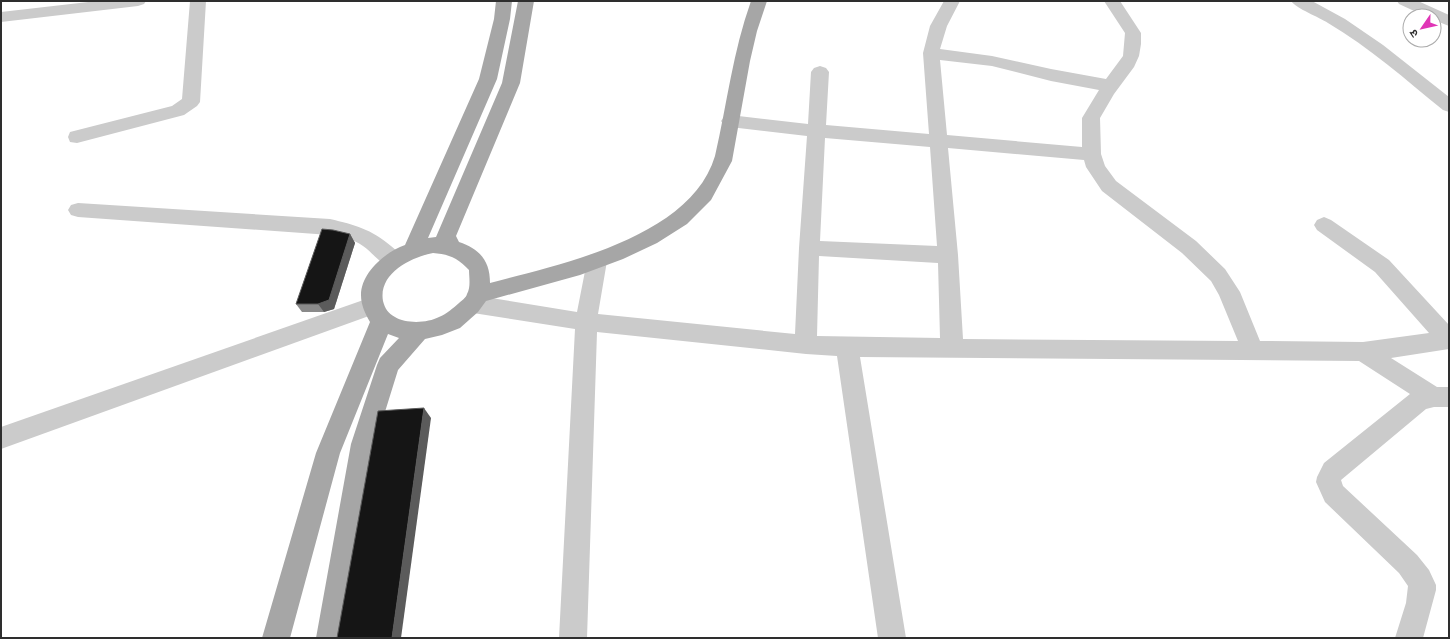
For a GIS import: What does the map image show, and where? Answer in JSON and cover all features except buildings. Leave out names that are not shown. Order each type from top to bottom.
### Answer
[{"type":"main road","points":[[413,250],[488,79],[502,20],[504,1]]},
{"type":"main road","points":[[451,247],[446,236],[511,83],[526,1]]},
{"type":"main road","points":[[377,313],[398,329],[419,331],[442,326],[460,316],[475,299],[597,262],[647,241],[687,213],[710,189],[722,165],[750,24],[759,1]]},
{"type":"main road","points":[[276,638],[328,453],[377,313],[372,291],[376,280],[393,260],[413,250],[433,245],[451,247],[469,255],[479,268],[475,299]]},
{"type":"main road","points":[[330,638],[363,444],[388,366],[419,331]]},
{"type":"street","points":[[1,17],[138,1]]},
{"type":"street","points":[[77,137],[178,111],[191,102],[198,1]]},
{"type":"street","points":[[952,1],[943,14],[933,40],[931,53],[948,255],[952,348]]},
{"type":"street","points":[[1112,1],[1133,33],[1133,44],[1125,67],[1096,108],[1092,118],[1092,154],[1096,167],[1109,186],[1189,247],[1218,275],[1229,292],[1253,351]]},
{"type":"street","points":[[1299,1],[1331,16],[1381,52],[1449,106]]},
{"type":"street","points":[[1405,1],[1449,21]]},
{"type":"street","points":[[931,53],[992,61],[1058,77],[1111,86]]},
{"type":"street","points":[[806,345],[820,72]]},
{"type":"street","points":[[730,121],[817,131],[1092,154]]},
{"type":"street","points":[[78,210],[330,227],[356,233],[372,241],[393,260]]},
{"type":"street","points":[[1324,225],[1382,266],[1449,340]]},
{"type":"street","points":[[810,248],[948,255]]},
{"type":"street","points":[[573,638],[586,322],[597,262]]},
{"type":"street","points":[[475,299],[586,322],[806,345],[847,347],[1363,352],[1449,340]]},
{"type":"street","points":[[1,438],[377,313]]},
{"type":"street","points":[[847,347],[892,638]]},
{"type":"street","points":[[1363,352],[1442,397]]},
{"type":"street","points":[[1409,638],[1421,596],[1422,586],[1408,564],[1334,494],[1328,485],[1329,477],[1333,471],[1420,401],[1442,397]]}]
